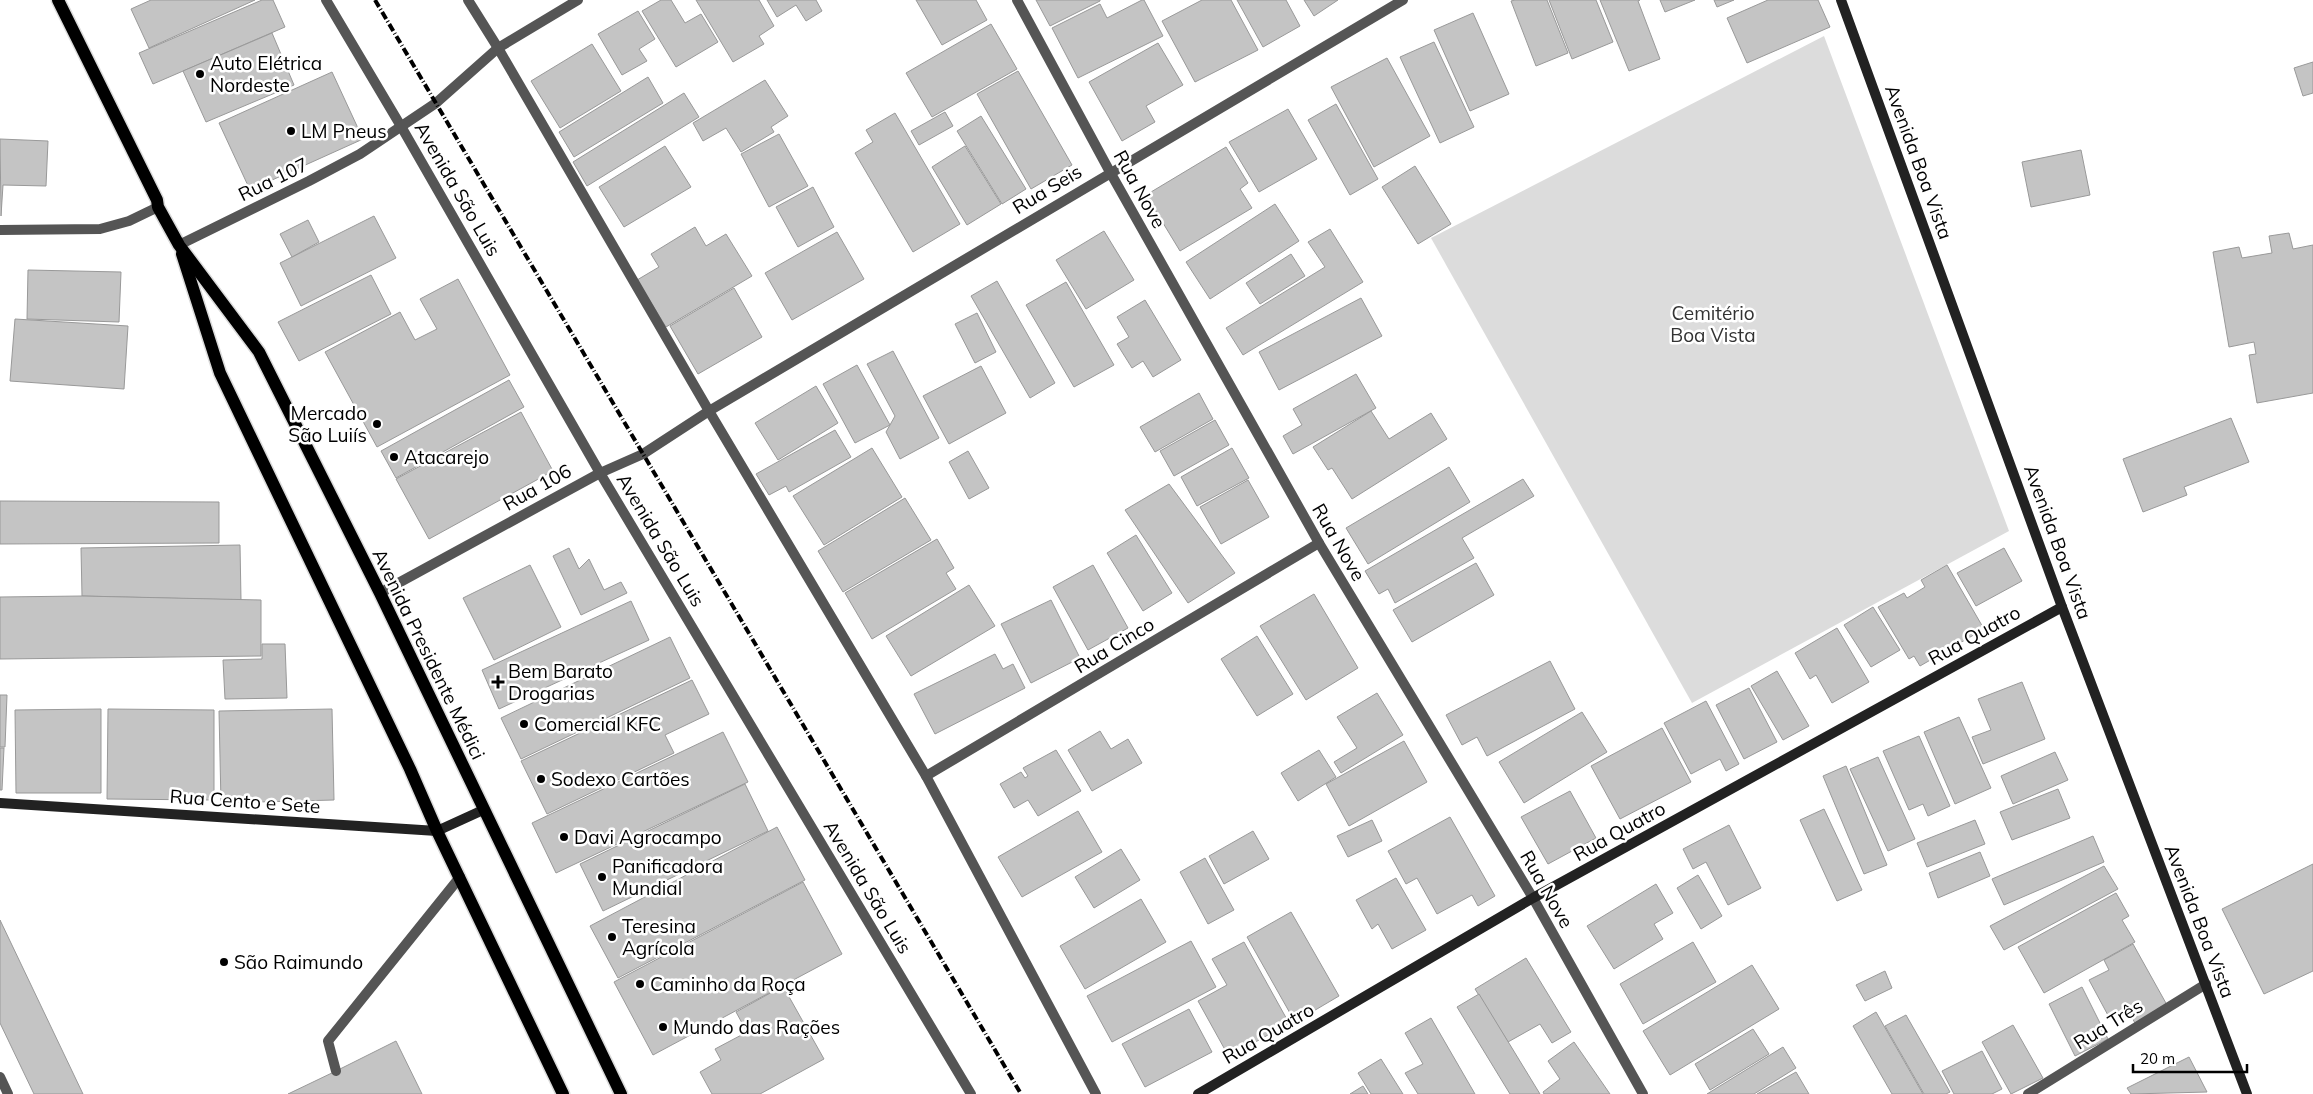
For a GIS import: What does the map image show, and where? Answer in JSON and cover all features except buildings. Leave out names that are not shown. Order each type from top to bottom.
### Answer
[{"type":"main road","name":"Avenida Presidente Médici","points":[[58,0],[157,200],[158,207],[179,245],[259,352],[380,593],[621,1094]]},
{"type":"main road","name":"Avenida Presidente Médici","points":[[179,245],[220,373],[563,1094]]},
{"type":"street","name":"Avenida São Luis","points":[[326,0],[402,128],[600,473],[971,1094]]},
{"type":"street","points":[[468,0],[926,776],[1096,1094]]},
{"type":"street","name":"Rua 107","points":[[179,245],[309,182],[360,154],[402,128],[436,103],[498,48],[578,0]]},
{"type":"street","name":"Rua Nove","points":[[1017,0],[1110,172],[1320,543],[1533,898],[1643,1094]]},
{"type":"street","name":"Rua Seis","points":[[709,411],[1403,0]]},
{"type":"street","name":"Avenida Boa Vista","points":[[1841,0],[2062,607],[2246,1094]]},
{"type":"street","points":[[0,230],[100,229],[129,221],[158,207]]},
{"type":"street","name":"Rua 106","points":[[380,593],[600,473],[643,454],[709,411]]},
{"type":"street","name":"Rua Cinco","points":[[926,776],[1320,543]]},
{"type":"street","name":"Rua Quatro","points":[[1198,1094],[1533,898],[2062,607]]},
{"type":"street","name":"Rua Cento e Sete","points":[[0,803],[437,831],[483,810]]},
{"type":"street","points":[[336,1070],[328,1041],[460,877]]},
{"type":"street","name":"Rua Três","points":[[2028,1094],[2206,984]]},
{"type":"street","points":[[0,1077],[8,1094]]},
{"type":"green space","name":"Cemitério Boa Vista","points":[[1824,36],[2009,531],[1692,703],[1431,238]]},
{"type":"railway","points":[[375,0],[1021,1094]]},
{"type":"place","name":"Auto Elétrica Nordeste","points":[[200,74]]},
{"type":"place","name":"LM Pneus","points":[[291,131]]},
{"type":"place","name":"Mercado São Luiís","points":[[377,424]]},
{"type":"place","name":"Atacarejo","points":[[394,457]]},
{"type":"place","name":"Bem Barato Drogarias","points":[[498,682]]},
{"type":"place","name":"Comercial KFC","points":[[524,724]]},
{"type":"place","name":"Sodexo Cartões","points":[[541,779]]},
{"type":"place","name":"Davi Agrocampo","points":[[564,837]]},
{"type":"place","name":"Panificadora Mundial","points":[[602,877]]},
{"type":"place","name":"Teresina Agrícola","points":[[612,937]]},
{"type":"place","name":"São Raimundo","points":[[224,962]]},
{"type":"place","name":"Caminho da Roça","points":[[640,984]]},
{"type":"place","name":"Mundo das Rações","points":[[663,1027]]}]
